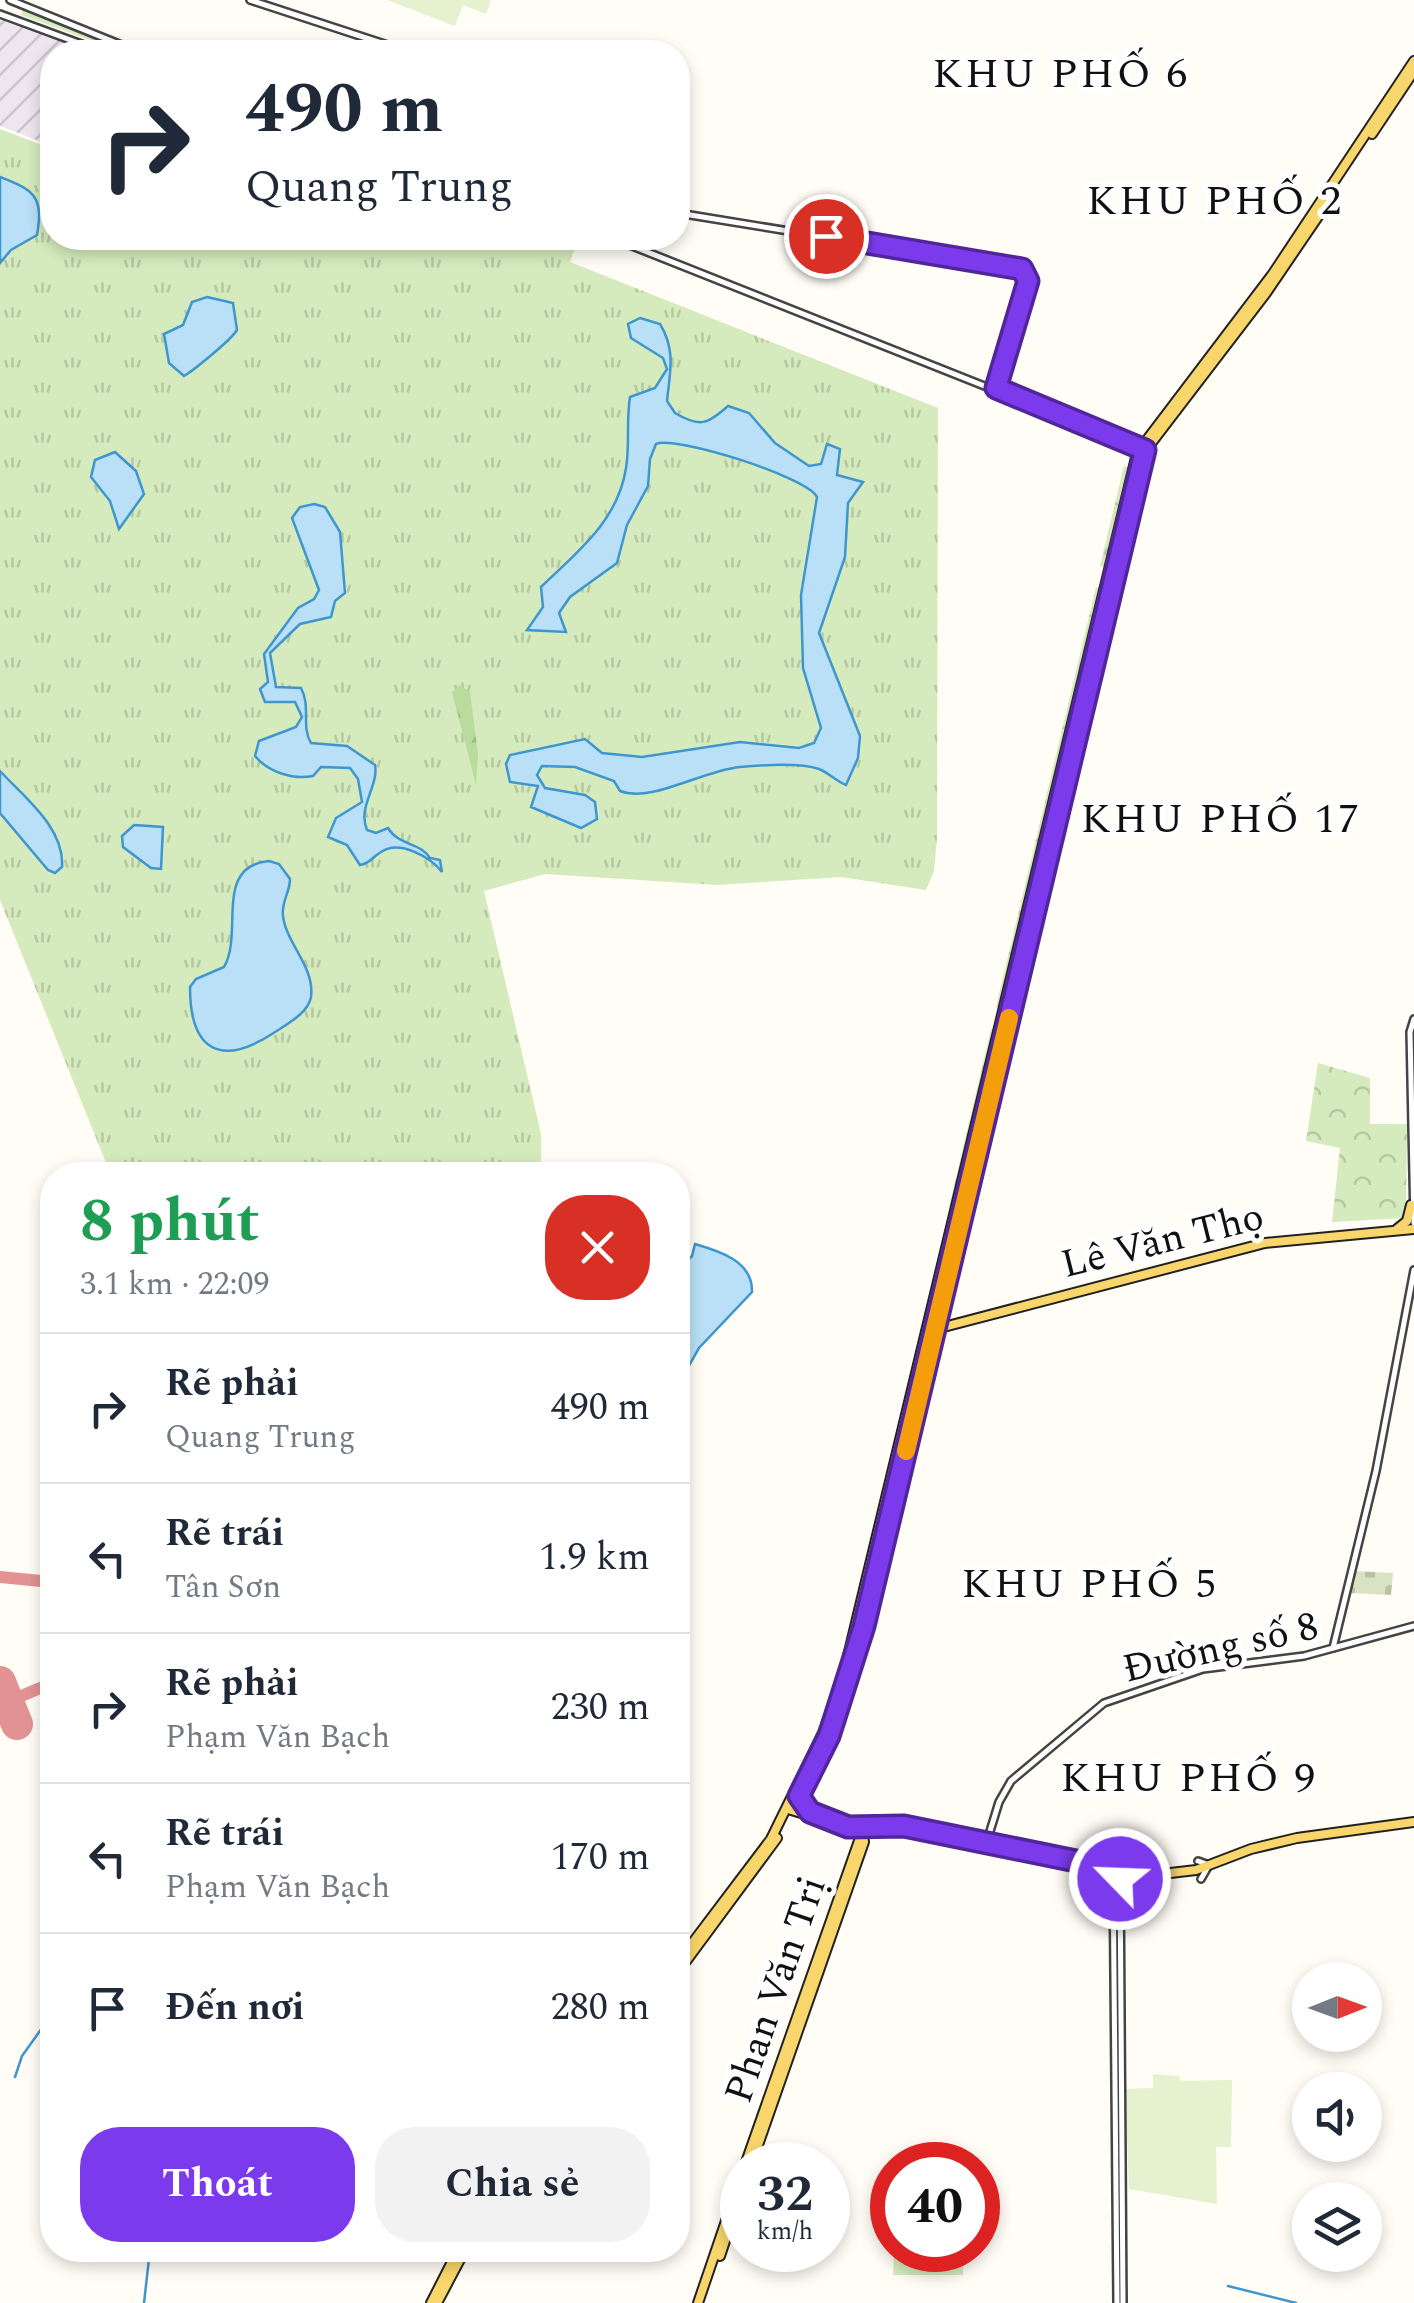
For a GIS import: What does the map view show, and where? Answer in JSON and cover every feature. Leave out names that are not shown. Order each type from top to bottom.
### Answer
[{"type":"main road","points":[[1366,140],[1414,61]]},
{"type":"main road","points":[[791,1808],[829,1736],[850,1665],[1141,451],[1272,276],[1414,71]]},
{"type":"main road","points":[[1398,1230],[1408,1221],[1412,1205]]},
{"type":"main road","name":"Lê Văn Thọ","points":[[932,1330],[1265,1242],[1414,1226]]},
{"type":"main road","points":[[690,1947],[768,1854],[850,1665]]},
{"type":"main road","points":[[799,1796],[810,1812]]},
{"type":"main road","points":[[791,1808],[828,1822]]},
{"type":"main road","points":[[791,1808],[862,1830],[904,1826],[1117,1869],[1162,1874],[1209,1865],[1251,1848],[1296,1838],[1414,1822]]},
{"type":"main road","name":"Phan Văn Trị","points":[[757,2142],[862,1830]]},
{"type":"main road","points":[[690,1954],[719,1912]]},
{"type":"main road","points":[[701,2303],[720,2243]]},
{"type":"main road","points":[[701,2303],[720,2251]]},
{"type":"main road","points":[[434,2303],[456,2262]]},
{"type":"street","points":[[250,0],[373,40]]},
{"type":"street","points":[[8,16],[17,11],[12,1]]},
{"type":"street","points":[[12,1],[104,40]]},
{"type":"street","points":[[0,14],[71,40]]},
{"type":"street","points":[[690,215],[1022,269],[1028,281],[993,390]]},
{"type":"street","points":[[642,250],[1141,451]]},
{"type":"street","points":[[1414,1020],[1414,1226]]},
{"type":"street","points":[[1333,1648],[1376,1472],[1414,1270]]},
{"type":"street","name":"Đường số 8","points":[[988,1842],[999,1802],[1011,1780],[1104,1703],[1202,1669],[1333,1648],[1414,1626]]},
{"type":"street","points":[[1198,1861],[1209,1865],[1201,1879]]},
{"type":"street","points":[[1117,1869],[1120,2303]]},
{"type":"shaded area","points":[[0,17],[60,40],[40,40],[40,141],[0,126]]},
{"type":"green space","points":[[387,0],[491,0],[486,14],[463,5],[455,26]]},
{"type":"green space","points":[[24,7],[109,40],[91,40],[21,15]]},
{"type":"green space","points":[[0,129],[40,144],[40,250],[574,250],[570,262],[938,408],[937,838],[934,871],[926,890],[841,877],[717,885],[545,874],[484,891],[541,1134],[541,1162],[106,1162],[0,900]]},
{"type":"green space","points":[[1124,466],[1130,468],[1106,568],[1100,566]]},
{"type":"green space","points":[[1096,587],[1102,588],[1002,1008],[996,1007]]},
{"type":"green space","points":[[460,685],[470,692],[478,754],[476,785],[452,692]]},
{"type":"green space","points":[[991,1029],[997,1030],[954,1208],[949,1207]]},
{"type":"green space","points":[[1318,1063],[1370,1078],[1370,1124],[1407,1124],[1406,1218],[1332,1222],[1340,1148],[1306,1141]]},
{"type":"green space","points":[[1354,1571],[1393,1573],[1391,1595],[1351,1593]]},
{"type":"green space","points":[[1153,2074],[1179,2076],[1180,2081],[1232,2080],[1231,2147],[1216,2147],[1217,2204],[1129,2189],[1125,2089],[1153,2088]]},
{"type":"green space","points":[[893,2272],[963,2272],[963,2275],[893,2275]]},
{"type":"water","points":[[0,177],[34,196],[39,222],[37,235],[11,250],[0,263]]},
{"type":"water","points":[[207,297],[233,303],[237,330],[184,376],[169,363],[164,334],[183,325],[192,302]]},
{"type":"water","points":[[640,318],[660,324],[665,334],[671,361],[667,401],[675,413],[703,422],[728,406],[749,413],[775,443],[809,466],[821,464],[827,444],[840,449],[837,475],[863,482],[848,503],[845,557],[819,633],[860,736],[858,758],[846,785],[819,769],[769,765],[725,770],[662,790],[633,794],[620,791],[614,781],[575,767],[542,766],[537,775],[545,788],[585,795],[595,802],[597,819],[581,828],[531,807],[538,786],[510,782],[506,764],[510,755],[585,739],[602,753],[642,757],[740,742],[799,748],[814,743],[821,728],[803,668],[801,595],[817,497],[791,479],[740,460],[687,446],[656,444],[650,459],[648,486],[627,525],[617,563],[570,597],[559,613],[566,632],[527,630],[543,607],[541,587],[594,534],[622,487],[630,397],[655,388],[667,369],[663,358],[631,338],[628,324]]},
{"type":"water","points":[[115,452],[136,471],[144,494],[119,529],[110,501],[91,477],[95,460]]},
{"type":"water","points":[[300,507],[325,507],[340,532],[345,593],[335,601],[331,617],[300,624],[270,653],[276,687],[301,688],[311,743],[347,746],[375,765],[365,813],[367,830],[376,833],[388,828],[430,858],[440,860],[442,872],[423,856],[397,848],[381,852],[360,865],[347,845],[328,837],[336,818],[362,802],[358,779],[350,768],[321,767],[313,776],[297,777],[281,774],[255,756],[259,741],[296,727],[302,717],[295,702],[265,702],[260,689],[268,682],[264,654],[298,608],[314,599],[319,590],[292,518]]},
{"type":"water","points":[[0,771],[50,826],[61,853],[62,867],[55,873],[48,870],[0,813]]},
{"type":"water","points":[[134,825],[163,827],[161,869],[151,868],[123,847],[122,836]]},
{"type":"water","points":[[269,861],[279,864],[290,879],[283,916],[309,975],[311,997],[301,1014],[272,1034],[237,1050],[223,1050],[202,1038],[195,1025],[190,987],[196,979],[224,967],[232,937],[235,888],[241,875],[252,866]]},
{"type":"water","points":[[695,1244],[733,1259],[747,1272],[752,1292],[699,1348],[690,1364],[690,1258]]},
{"type":"waterway","points":[[15,2077],[22,2056],[40,2031]]},
{"type":"waterway","points":[[144,2303],[149,2262]]},
{"type":"waterway","points":[[1228,2286],[1296,2303]]},
{"type":"taxiway","points":[[0,1577],[40,1581]]},
{"type":"taxiway","points":[[0,1705],[40,1688]]},
{"type":"runway","points":[[0,1682],[17,1724]]},
{"type":"slow traffic","points":[[906,1451],[1009,1018]]},
{"type":"district","name":"KHU PHỐ 6","points":[[1061,72]]},
{"type":"district","name":"KHU PHỐ 2","points":[[1215,199]]},
{"type":"district","name":"KHU PHỐ 17","points":[[1221,817]]},
{"type":"district","name":"KHU PHỐ 5","points":[[1090,1582]]},
{"type":"district","name":"KHU PHỐ 9","points":[[1189,1776]]},
{"type":"route","points":[[826,236],[1022,269],[1028,281],[996,388],[1145,450],[864,1626],[829,1736],[799,1796],[810,1812],[850,1828],[891,1824],[961,1836],[1120,1870],[1120,1879]]}]
